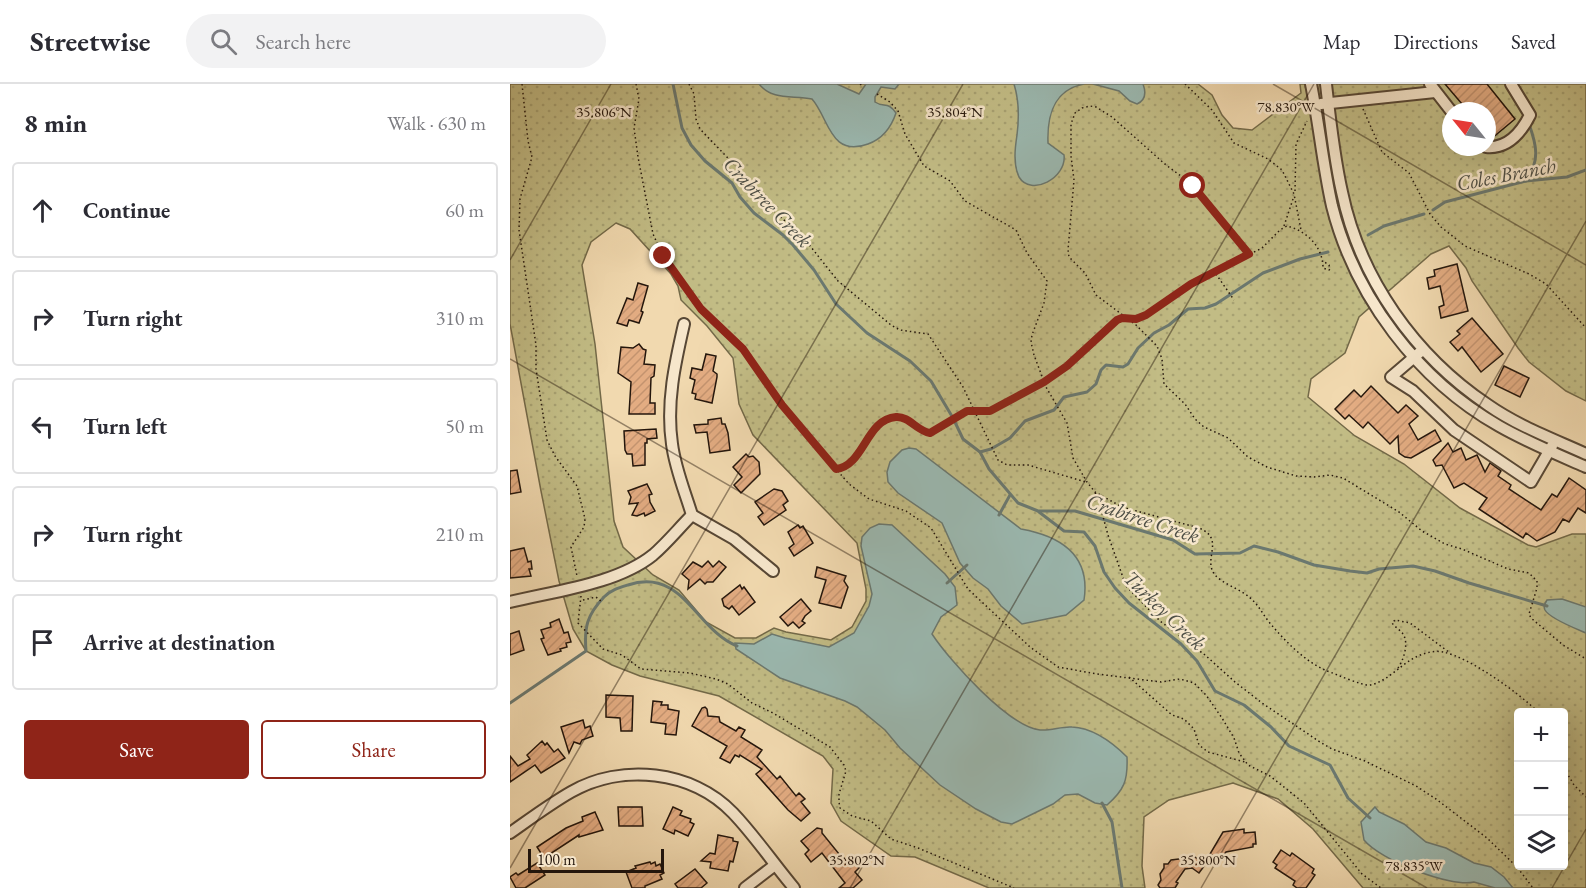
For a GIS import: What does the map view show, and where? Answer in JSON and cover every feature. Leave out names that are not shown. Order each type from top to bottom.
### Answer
[{"type":"street","points":[[1311,84],[1329,188],[1347,249],[1371,300],[1414,358],[1439,382],[1486,417],[1550,452],[1586,467]]},
{"type":"street","points":[[1326,84],[1342,194],[1370,272],[1391,308],[1424,349],[1462,386],[1489,406],[1528,428],[1586,454]]},
{"type":"street","points":[[1496,146],[1515,137],[1524,128],[1530,115],[1511,84]]},
{"type":"street","points":[[1315,104],[1433,88],[1444,102]]},
{"type":"street","points":[[684,324],[670,394],[670,421],[672,445],[692,515],[734,539],[773,571]]},
{"type":"street","points":[[1424,349],[1391,377],[1413,391],[1454,430],[1477,447],[1531,482],[1555,440]]},
{"type":"street","points":[[510,602],[615,576],[632,568],[652,555],[692,515]]},
{"type":"street","points":[[510,833],[583,786],[613,776],[654,775],[689,784],[717,799],[733,813],[794,888]]},
{"type":"street","points":[[745,888],[775,865]]},
{"type":"path","points":[[522,84],[532,157],[520,199],[519,230],[536,345],[536,369],[548,440],[555,456],[577,486],[585,519],[584,527],[571,547],[582,600],[578,623],[603,649],[622,655],[641,669],[690,673],[728,684],[752,703],[773,713],[835,752],[846,771],[839,794],[840,808],[852,816],[871,821],[891,838],[1014,888]]},
{"type":"path","points":[[636,84],[639,99],[634,128],[638,157],[653,234],[663,256],[701,309],[743,349],[782,405],[849,484],[869,499],[906,511],[931,528],[968,589],[1030,647],[1058,667],[1161,682],[1180,679],[1194,683],[1206,695],[1222,718],[1246,762]]},
{"type":"path","points":[[689,84],[694,94],[697,124],[742,172],[766,204],[803,237],[838,281],[891,326],[900,330],[928,334],[963,387],[986,436],[1002,463],[1028,465],[1087,482]]},
{"type":"path","points":[[836,469],[842,469],[852,460],[877,426],[885,420],[903,417],[924,432],[930,433],[967,411],[990,411],[1044,382],[1062,370],[1117,320],[1136,319],[1146,315],[1191,284],[1262,248],[1284,227],[1294,194],[1281,170],[1268,159],[1234,143],[1212,110],[1185,84]]},
{"type":"path","points":[[877,94],[890,102],[898,111],[905,134],[924,166],[950,181],[965,201],[1016,230],[1027,253],[1045,277],[1047,291],[1031,342],[1034,355],[1044,382],[1067,423],[1073,458],[1101,502],[1108,535],[1126,586],[1167,627],[1205,655],[1253,696],[1332,749],[1375,766],[1416,786],[1436,799],[1487,838],[1517,867],[1533,888]]},
{"type":"path","points":[[1361,99],[1364,114],[1382,152],[1409,173],[1430,214],[1441,227],[1465,246],[1546,284],[1586,328]]},
{"type":"path","points":[[1249,254],[1189,182],[1105,112],[1096,107],[1078,110],[1073,117],[1070,132],[1074,180],[1069,257],[1085,273],[1096,296],[1128,318],[1157,346],[1162,358],[1164,384],[1185,404],[1195,419],[1204,427],[1228,438],[1248,457],[1267,467],[1296,476],[1330,475],[1343,478],[1399,512],[1422,531],[1445,544],[1508,569],[1529,573],[1537,580],[1537,591],[1529,614],[1531,618],[1563,645],[1586,659]]},
{"type":"path","points":[[1300,230],[1294,194],[1296,144],[1310,117]]},
{"type":"path","points":[[1284,227],[1300,230],[1316,246],[1323,261]]},
{"type":"path","points":[[1215,273],[1234,300]]},
{"type":"path","points":[[1095,492],[1122,507],[1204,530],[1213,542],[1212,564],[1215,575],[1249,596],[1299,654],[1360,685],[1371,685],[1429,652],[1439,651],[1453,655]]},
{"type":"path","points":[[582,600],[598,598],[602,602]]},
{"type":"path","points":[[1396,670],[1403,657],[1406,643],[1404,636],[1392,623],[1395,620],[1410,622],[1453,655],[1497,681],[1533,708]]},
{"type":"path","points":[[1128,677],[1172,715],[1184,719],[1194,729],[1199,745],[1208,752],[1246,762],[1270,776],[1304,803],[1362,874],[1381,888]]},
{"type":"path","points":[[1568,776],[1586,797]]},
{"type":"shaded area","points":[[510,84],[1198,84],[1212,95],[1222,115],[1233,128],[1252,130],[1301,93],[1300,84],[1586,84],[1586,401],[1566,391],[1529,362],[1449,246],[1431,254],[1359,317],[1345,353],[1311,379],[1308,397],[1355,436],[1404,464],[1460,508],[1528,545],[1536,547],[1572,534],[1586,534],[1586,888],[1363,888],[1313,829],[1278,799],[1233,783],[1169,800],[1144,817],[1142,866],[1145,888],[989,888],[915,857],[891,856],[841,821],[831,803],[833,769],[823,756],[719,696],[640,676],[586,651],[573,629],[559,581],[510,324]],"holes":[[[616,223],[630,229],[671,274],[678,286],[681,300],[707,326],[733,358],[739,404],[753,435],[857,543],[866,589],[866,601],[852,627],[831,640],[774,628],[756,638],[735,638],[706,622],[679,590],[653,575],[623,547],[614,521],[595,344],[582,265],[591,242]]]},
{"type":"water","points":[[759,84],[837,84],[859,94],[866,84],[899,84],[895,89],[881,87],[875,97],[875,102],[891,107],[896,113],[889,128],[878,139],[855,147],[846,146],[832,134],[812,99],[777,95],[770,93]]},
{"type":"water","points":[[1014,84],[1084,84],[1065,92],[1054,106],[1049,123],[1048,143],[1064,155],[1063,163],[1060,171],[1054,177],[1039,185],[1025,183],[1017,172],[1015,156],[1018,110]]},
{"type":"water","points":[[1093,84],[1143,84],[1144,96],[1137,104],[1119,91]]},
{"type":"water","points":[[916,449],[1021,529],[1048,537],[1070,550],[1083,571],[1084,600],[1066,615],[1022,624],[1001,606],[988,589],[973,578],[960,563],[942,523],[898,493],[888,482],[887,472],[890,462],[902,450]]},
{"type":"water","points":[[879,524],[892,525],[945,574],[955,587],[957,605],[941,617],[932,634],[981,691],[1012,717],[1027,726],[1040,730],[1068,727],[1087,730],[1109,742],[1127,757],[1124,784],[1107,805],[1095,803],[1078,794],[1065,795],[1053,804],[1012,824],[1001,822],[976,809],[940,785],[900,748],[885,730],[857,707],[780,678],[736,649],[735,643],[754,644],[772,634],[829,647],[854,633],[869,606],[872,594],[861,546],[862,537],[870,528]]},
{"type":"water","points":[[1562,599],[1586,607],[1586,633],[1558,620],[1545,610],[1547,600]]},
{"type":"water","points":[[1375,807],[1379,812],[1404,824],[1426,842],[1446,848],[1474,863],[1491,867],[1513,888],[1495,888],[1474,882],[1463,883],[1433,877],[1385,856],[1364,840],[1361,822]]},
{"type":"building","points":[[1445,84],[1487,84],[1515,119],[1496,135],[1496,102],[1460,102]]},
{"type":"building","points":[[1457,264],[1468,311],[1441,318],[1439,307],[1444,305],[1440,286],[1429,289],[1427,278],[1435,276],[1434,270]]},
{"type":"building","points":[[638,283],[648,286],[639,323],[629,320],[627,326],[617,323],[627,298],[633,300]]},
{"type":"building","points":[[1472,318],[1503,354],[1481,372],[1462,347],[1458,351],[1450,342],[1460,334],[1457,331]]},
{"type":"building","points":[[639,344],[646,350],[644,364],[655,365],[654,376],[651,378],[650,403],[655,403],[655,414],[629,414],[631,382],[618,373],[621,347],[633,348]]},
{"type":"building","points":[[706,354],[716,356],[713,371],[717,377],[712,403],[695,399],[696,394],[692,393],[695,380],[690,378],[692,368],[702,370]]},
{"type":"building","points":[[1504,366],[1529,378],[1520,397],[1495,385]]},
{"type":"building","points":[[1371,386],[1398,413],[1406,405],[1418,416],[1409,424],[1418,440],[1435,430],[1441,441],[1411,458],[1405,457],[1399,453],[1398,436],[1390,444],[1368,422],[1363,428],[1349,415],[1345,419],[1335,409],[1354,390],[1361,397]]},
{"type":"building","points":[[721,418],[728,433],[730,450],[710,453],[707,432],[696,433],[694,425],[708,424],[708,420]]},
{"type":"building","points":[[656,429],[657,438],[647,439],[645,443],[645,465],[633,466],[632,454],[627,454],[625,450],[624,431]]},
{"type":"building","points":[[1448,443],[1453,452],[1461,448],[1466,460],[1477,455],[1485,472],[1490,463],[1501,471],[1498,476],[1511,485],[1509,489],[1541,510],[1552,494],[1557,497],[1569,478],[1586,490],[1586,513],[1578,508],[1569,522],[1563,519],[1555,532],[1537,541],[1526,533],[1523,538],[1479,509],[1487,498],[1464,483],[1454,488],[1442,465],[1436,466],[1433,460]]},
{"type":"building","points":[[746,454],[749,457],[753,456],[759,462],[760,474],[741,493],[734,485],[742,477],[733,467]]},
{"type":"building","points":[[517,470],[521,492],[510,494],[510,471]]},
{"type":"building","points":[[647,484],[652,494],[649,495],[650,502],[655,511],[645,516],[644,513],[637,516],[632,515],[638,503],[629,504],[631,497],[628,491]]},
{"type":"building","points":[[774,489],[782,491],[788,501],[783,505],[786,510],[764,525],[758,517],[763,513],[755,502]]},
{"type":"building","points":[[798,525],[800,528],[803,526],[813,543],[794,556],[789,548],[794,544],[788,532]]},
{"type":"building","points":[[524,548],[528,562],[531,561],[532,569],[529,569],[531,576],[510,578],[510,551]]},
{"type":"building","points":[[708,561],[713,567],[719,561],[726,567],[713,582],[705,584],[700,579],[688,589],[689,580],[682,574],[693,562],[702,567]]},
{"type":"building","points":[[817,567],[846,576],[844,581],[848,587],[841,608],[819,603],[826,580],[815,577]]},
{"type":"building","points":[[740,585],[755,602],[739,615],[732,606],[729,609],[724,606],[722,599]]},
{"type":"building","points":[[801,599],[811,611],[802,621],[805,623],[799,628],[793,622],[788,626],[780,617]]},
{"type":"building","points":[[559,619],[564,633],[568,632],[571,642],[566,643],[567,647],[560,649],[561,651],[548,655],[541,639],[544,638],[541,630],[551,627],[550,623]]},
{"type":"building","points":[[519,631],[524,650],[510,655],[510,634]]},
{"type":"building","points":[[606,695],[633,696],[632,731],[621,731],[620,718],[606,717]]},
{"type":"building","points":[[653,701],[662,702],[661,705],[668,705],[668,709],[679,711],[676,735],[665,734],[666,724],[651,722]]},
{"type":"building","points":[[705,707],[708,716],[719,717],[720,722],[736,731],[739,727],[745,730],[741,737],[762,750],[757,757],[777,779],[780,776],[796,796],[799,793],[805,799],[801,802],[810,813],[801,821],[756,774],[762,769],[740,755],[739,757],[735,755],[730,763],[720,758],[727,746],[692,726],[702,708]]},
{"type":"building","points":[[583,720],[585,728],[590,726],[593,736],[582,740],[580,744],[574,742],[569,753],[561,727]]},
{"type":"building","points":[[542,741],[545,745],[547,743],[554,752],[558,749],[565,758],[541,773],[535,765],[510,782],[510,756],[518,766],[530,759],[527,755]]},
{"type":"building","points":[[618,807],[642,807],[643,826],[619,826]]},
{"type":"building","points":[[673,807],[682,811],[680,815],[691,819],[690,822],[694,824],[688,836],[675,830],[674,834],[663,829]]},
{"type":"building","points":[[595,812],[603,830],[579,837],[579,835],[544,858],[537,847],[566,828],[583,821],[582,817]]},
{"type":"building","points":[[817,828],[822,829],[822,833],[843,859],[849,864],[853,860],[859,868],[855,872],[862,880],[853,888],[839,888],[845,883],[822,853],[811,862],[805,854],[809,850],[801,841]]},
{"type":"building","points":[[1244,829],[1244,833],[1255,832],[1256,844],[1253,844],[1253,847],[1226,852],[1220,860],[1210,854],[1223,832]]},
{"type":"building","points":[[718,835],[733,838],[733,841],[738,842],[728,871],[710,868],[711,862],[701,861],[710,853],[715,854]]},
{"type":"building","points":[[1281,850],[1290,856],[1292,853],[1314,869],[1312,873],[1315,875],[1306,888],[1297,888],[1293,885],[1295,881],[1275,868],[1277,865],[1273,862]]},
{"type":"building","points":[[1195,857],[1205,865],[1199,873],[1192,868],[1185,869],[1176,882],[1178,883],[1175,888],[1160,888],[1158,885],[1164,864],[1168,864],[1171,860]]},
{"type":"building","points":[[650,862],[651,864],[655,862],[656,866],[660,864],[664,873],[660,875],[662,879],[645,888],[632,888],[626,872],[636,868],[635,866]]},
{"type":"building","points":[[537,863],[545,875],[525,888],[516,888],[510,877],[516,873],[518,875]]},
{"type":"building","points":[[695,869],[707,883],[701,888],[678,888],[675,884]]},
{"type":"waterway","name":"Crabtree Creek","points":[[673,84],[682,128],[691,145],[705,161],[732,183],[740,197],[754,213],[793,245],[814,270],[836,304],[867,333],[910,361],[931,381],[963,439],[980,452],[989,469],[1018,503],[1038,511],[1075,511],[1173,540],[1195,554],[1240,553],[1254,546],[1314,565],[1350,571],[1367,573],[1379,569],[1413,566],[1547,606]]},
{"type":"waterway","points":[[1526,181],[1534,167],[1536,153],[1529,124]]},
{"type":"waterway","name":"Coles Branch","points":[[1433,210],[1445,202],[1526,181],[1567,177],[1586,170]]},
{"type":"waterway","name":"Coles Branch","points":[[1368,235],[1384,226],[1424,214]]},
{"type":"waterway","name":"Coles Branch","points":[[980,452],[991,449],[1010,438],[1025,421],[1054,410],[1064,397],[1087,392],[1096,384],[1101,370],[1106,365],[1123,367],[1128,364],[1138,348],[1154,333],[1169,325],[1188,309],[1205,308],[1216,304],[1263,273],[1300,259],[1328,252]]},
{"type":"waterway","points":[[999,515],[1010,495]]},
{"type":"waterway","name":"Turkey Creek","points":[[1039,512],[1064,531],[1084,532],[1095,546],[1104,572],[1115,588],[1129,603],[1181,644],[1197,661],[1215,691],[1244,705],[1271,727],[1289,746],[1330,765],[1348,798],[1370,818]]},
{"type":"waterway","points":[[947,583],[967,565]]},
{"type":"waterway","points":[[510,703],[586,651],[586,628],[590,616],[604,597],[628,585],[647,582],[662,585],[676,592],[710,627],[737,646]]},
{"type":"waterway","points":[[1102,803],[1112,822],[1122,888]]},
{"type":"route","points":[[663,256],[701,309],[743,349],[802,431],[836,469],[842,469],[852,460],[877,426],[885,420],[903,417],[924,432],[930,433],[967,411],[990,411],[1058,374],[1117,320],[1136,319],[1146,315],[1191,284],[1249,254],[1193,186]]}]
